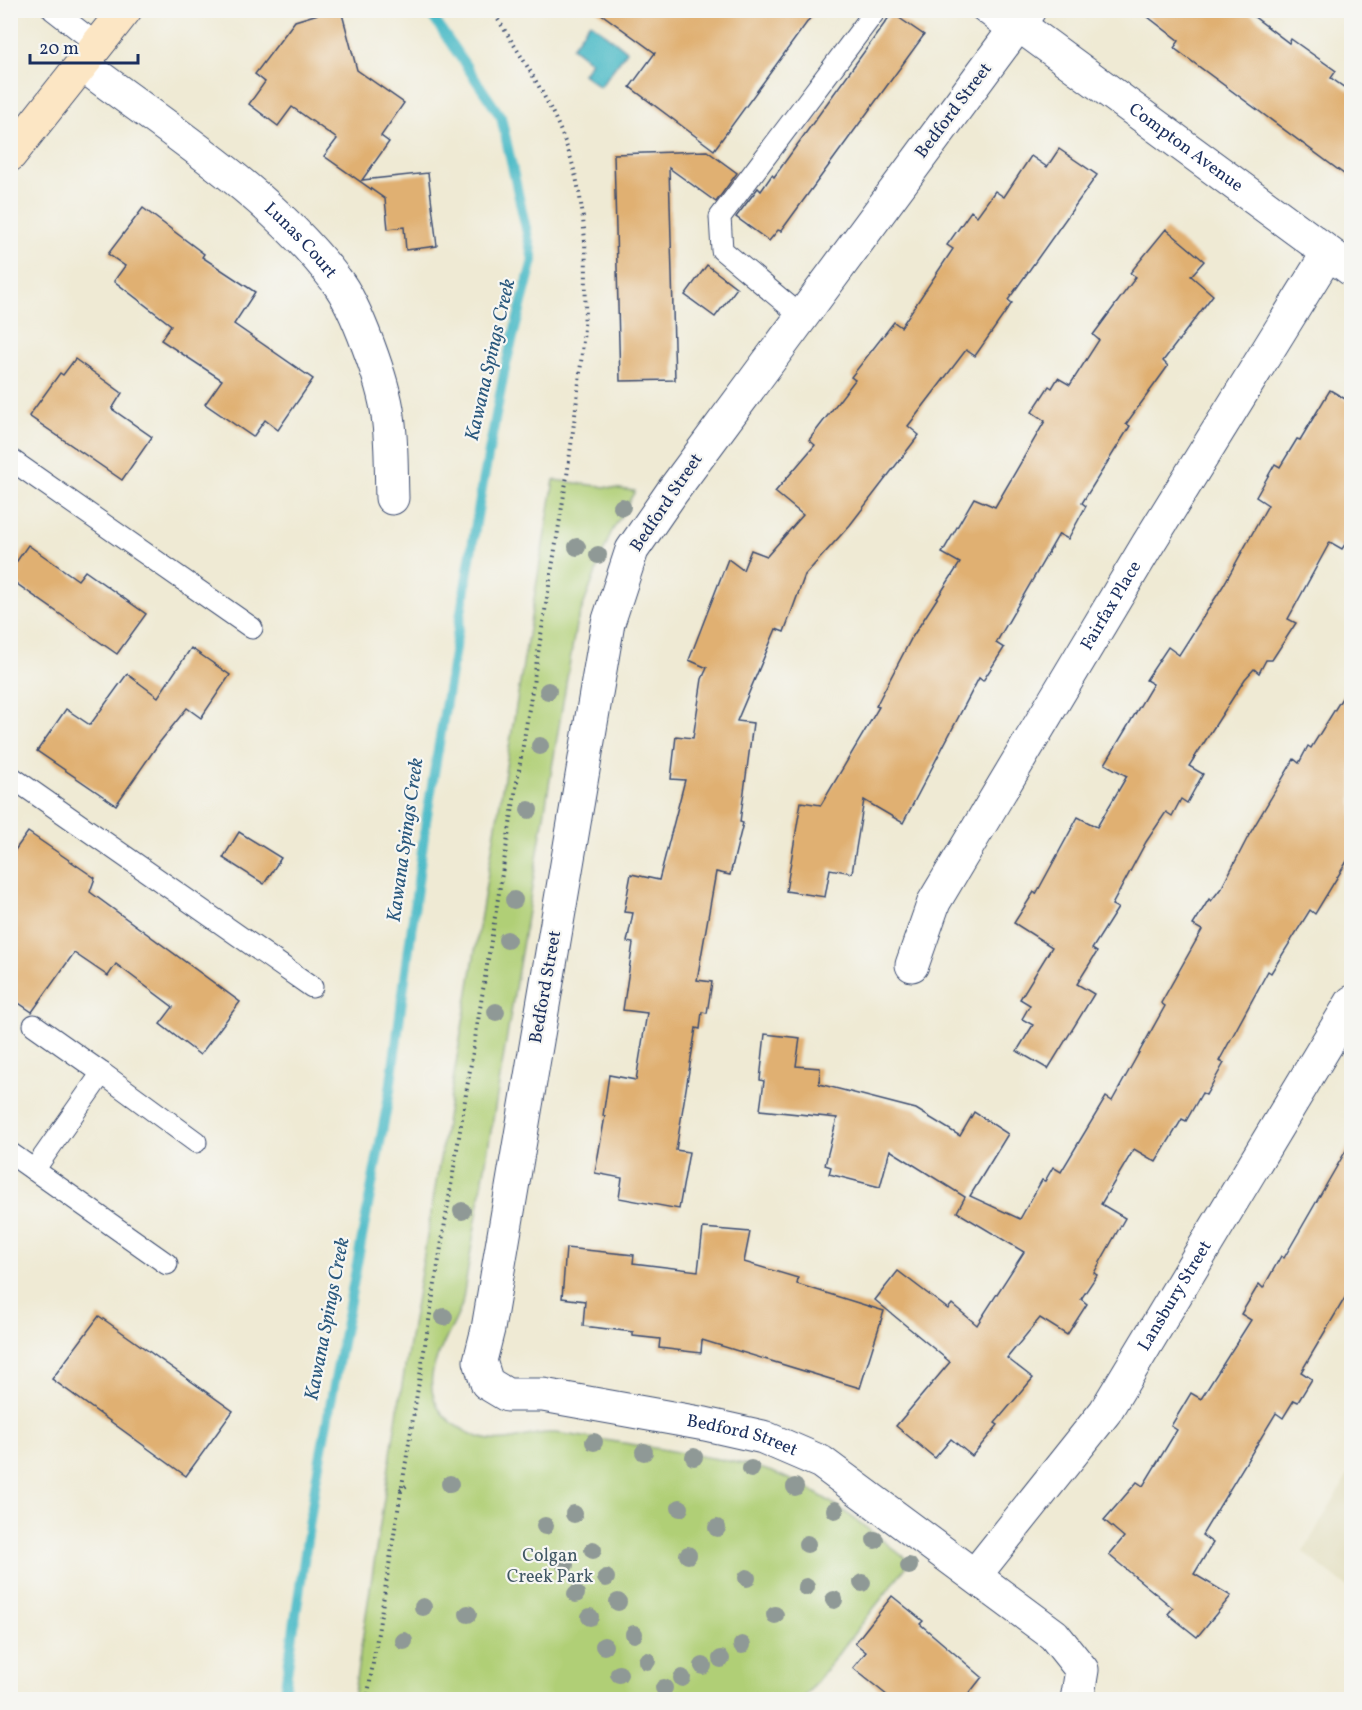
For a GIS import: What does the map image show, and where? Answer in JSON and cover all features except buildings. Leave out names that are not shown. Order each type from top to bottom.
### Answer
[{"type":"main road","points":[[10,155],[125,10]]},
{"type":"street","name":"Bedford Street","points":[[1020,23],[801,316],[632,550],[608,623],[488,1329],[480,1361],[487,1383],[507,1395],[543,1395],[705,1424],[763,1437],[821,1462],[1054,1635],[1083,1670],[1077,1700]]},
{"type":"street","name":"Compton Avenue","points":[[1020,23],[1340,262]]},
{"type":"street","name":"Lunas Court","points":[[91,55],[292,227],[338,282],[371,352],[388,415],[392,498]]},
{"type":"street","name":"Fairfax Place","points":[[912,965],[934,902],[1148,544],[1340,262]]},
{"type":"street","name":"Lansbury Street","points":[[975,1575],[1105,1412],[1352,1002]]},
{"type":"lane","points":[[53,10],[91,55]]},
{"type":"lane","points":[[801,316],[722,250],[720,217],[876,10]]},
{"type":"lane","points":[[981,10],[1020,23]]},
{"type":"lane","points":[[10,459],[252,628]]},
{"type":"lane","points":[[10,776],[312,987]]},
{"type":"lane","points":[[34,1025],[196,1142]]},
{"type":"lane","points":[[34,1170],[102,1073]]},
{"type":"lane","points":[[10,1153],[167,1264]]},
{"type":"path","points":[[367,1700],[567,476],[582,343],[585,259],[580,194],[566,143],[542,89],[492,10]]},
{"type":"path","points":[[415,1404],[421,1409]]},
{"type":"path","points":[[400,1490],[409,1484]]},
{"type":"shaded area","points":[[1351,1470],[1351,1590],[1303,1552]]},
{"type":"green space","name":"Colgan Creek Park","points":[[554,480],[635,491],[610,535],[576,625],[462,1304],[433,1370],[431,1384],[434,1399],[450,1421],[480,1438],[504,1440],[537,1434],[563,1434],[749,1465],[771,1472],[800,1484],[833,1504],[910,1562],[803,1699],[353,1699],[396,1421]]},
{"type":"water","points":[[590,22],[627,51],[600,87],[583,74],[591,62],[572,47]]},
{"type":"waterway","name":"Kawana Spings Creek","points":[[283,1700],[316,1480],[390,1090],[426,821],[481,493],[505,368],[533,260],[501,117],[428,10]]}]
